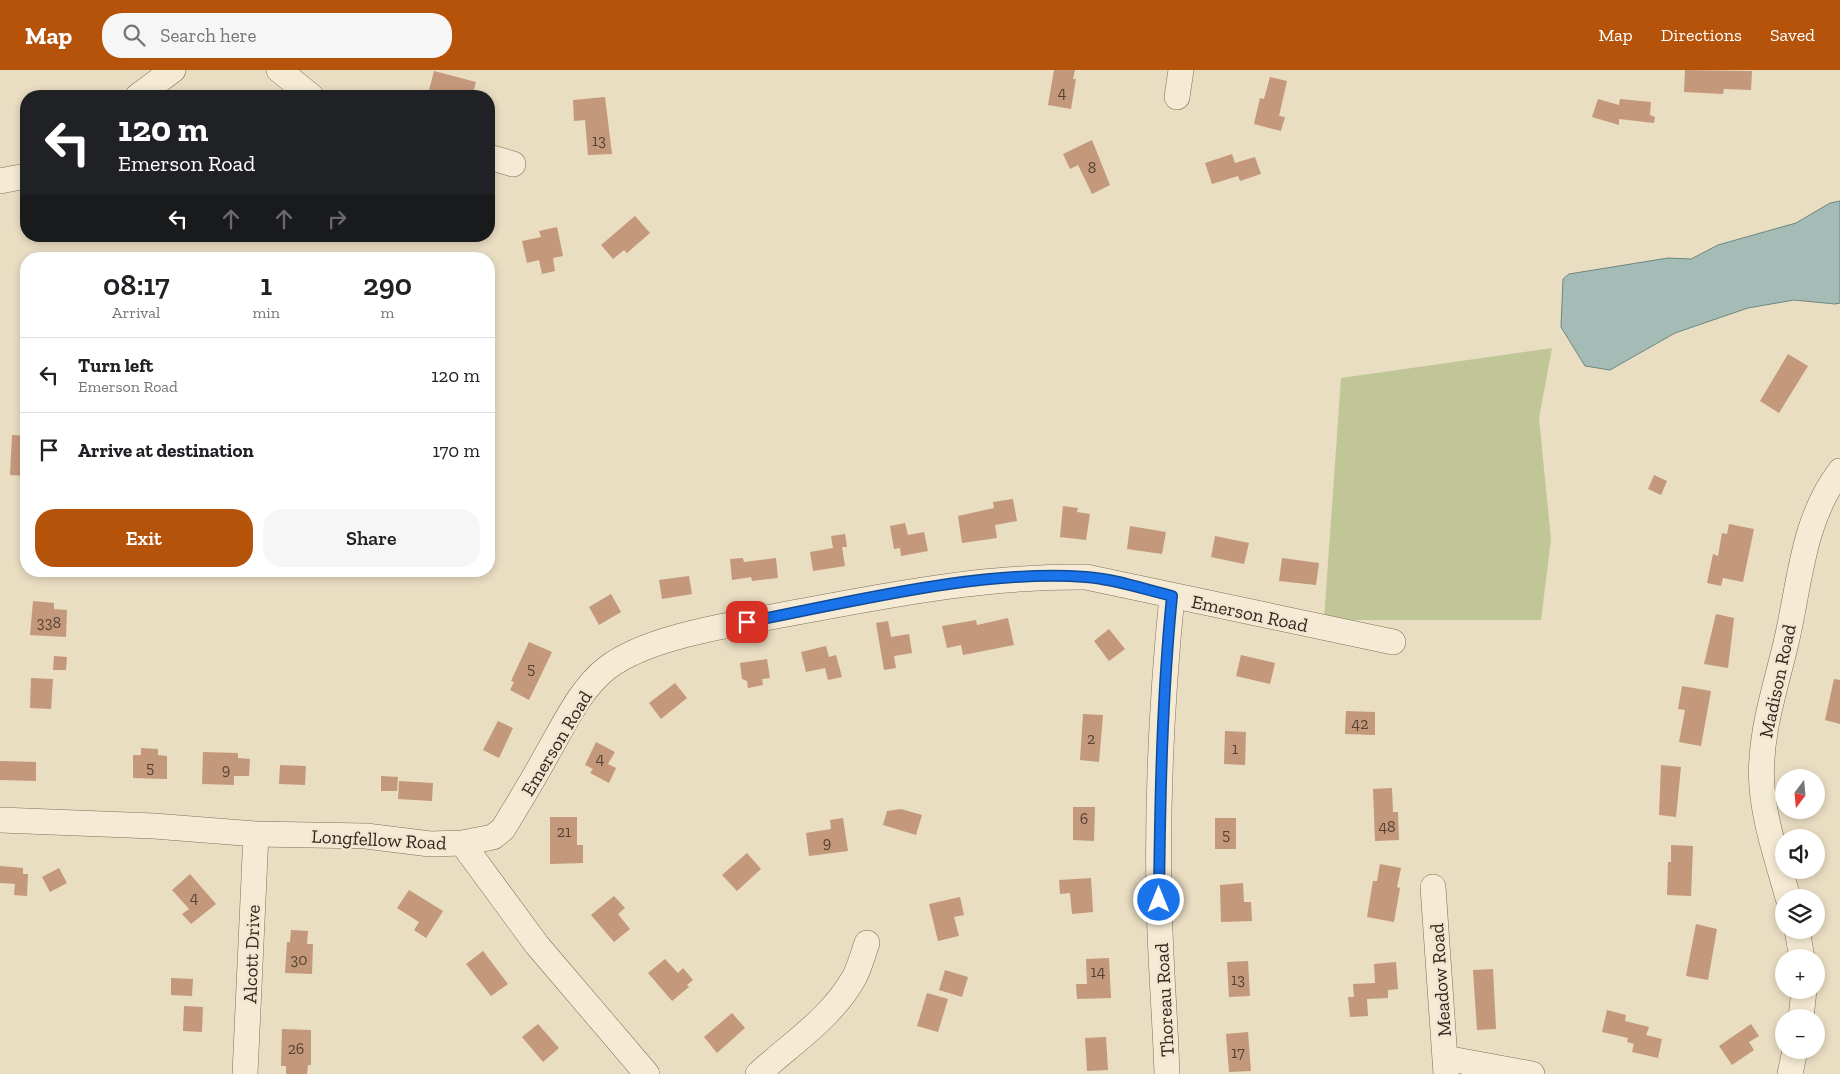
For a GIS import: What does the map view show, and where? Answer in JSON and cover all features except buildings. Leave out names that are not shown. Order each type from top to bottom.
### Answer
[{"type":"street","points":[[146,90],[173,70]]},
{"type":"street","points":[[279,70],[304,90]]},
{"type":"street","points":[[1177,97],[1181,70]]},
{"type":"street","points":[[495,159],[513,164]]},
{"type":"street","points":[[0,181],[20,177]]},
{"type":"street","name":"Madison Road","points":[[1785,889],[1766,822],[1762,786],[1762,752],[1768,712],[1786,642],[1805,545],[1812,520],[1840,471]]},
{"type":"street","name":"Emerson Road","points":[[462,843],[493,837],[503,829],[569,715],[593,682],[607,668],[626,656],[647,647],[728,625],[940,586],[992,580],[1086,577],[1393,642]]},
{"type":"street","name":"Thoreau Road","points":[[1167,1074],[1159,900],[1165,672],[1172,596]]},
{"type":"street","name":"Longfellow Road","points":[[0,820],[154,826],[256,834],[366,836],[430,844],[462,843],[537,945],[647,1074]]},
{"type":"street","name":"Alcott Drive","points":[[245,1074],[256,834]]},
{"type":"street","name":"Meadow Road","points":[[1433,887],[1446,1066]]},
{"type":"street","points":[[758,1074],[812,1029],[840,1000],[856,975],[867,943]]},
{"type":"street","points":[[1790,1074],[1793,1059]]},
{"type":"street","points":[[1446,1066],[1532,1074]]},
{"type":"green space","points":[[1552,348],[1539,418],[1551,539],[1541,620],[1324,620],[1341,378]]},
{"type":"water","points":[[1840,201],[1840,303],[1794,300],[1748,308],[1675,333],[1610,370],[1585,366],[1561,327],[1563,279],[1569,274],[1668,258],[1691,259],[1718,245],[1796,223],[1830,203]]},
{"type":"route","points":[[747,622],[940,586],[1041,577],[1086,577],[1172,596],[1165,672],[1160,804],[1159,900]]}]
